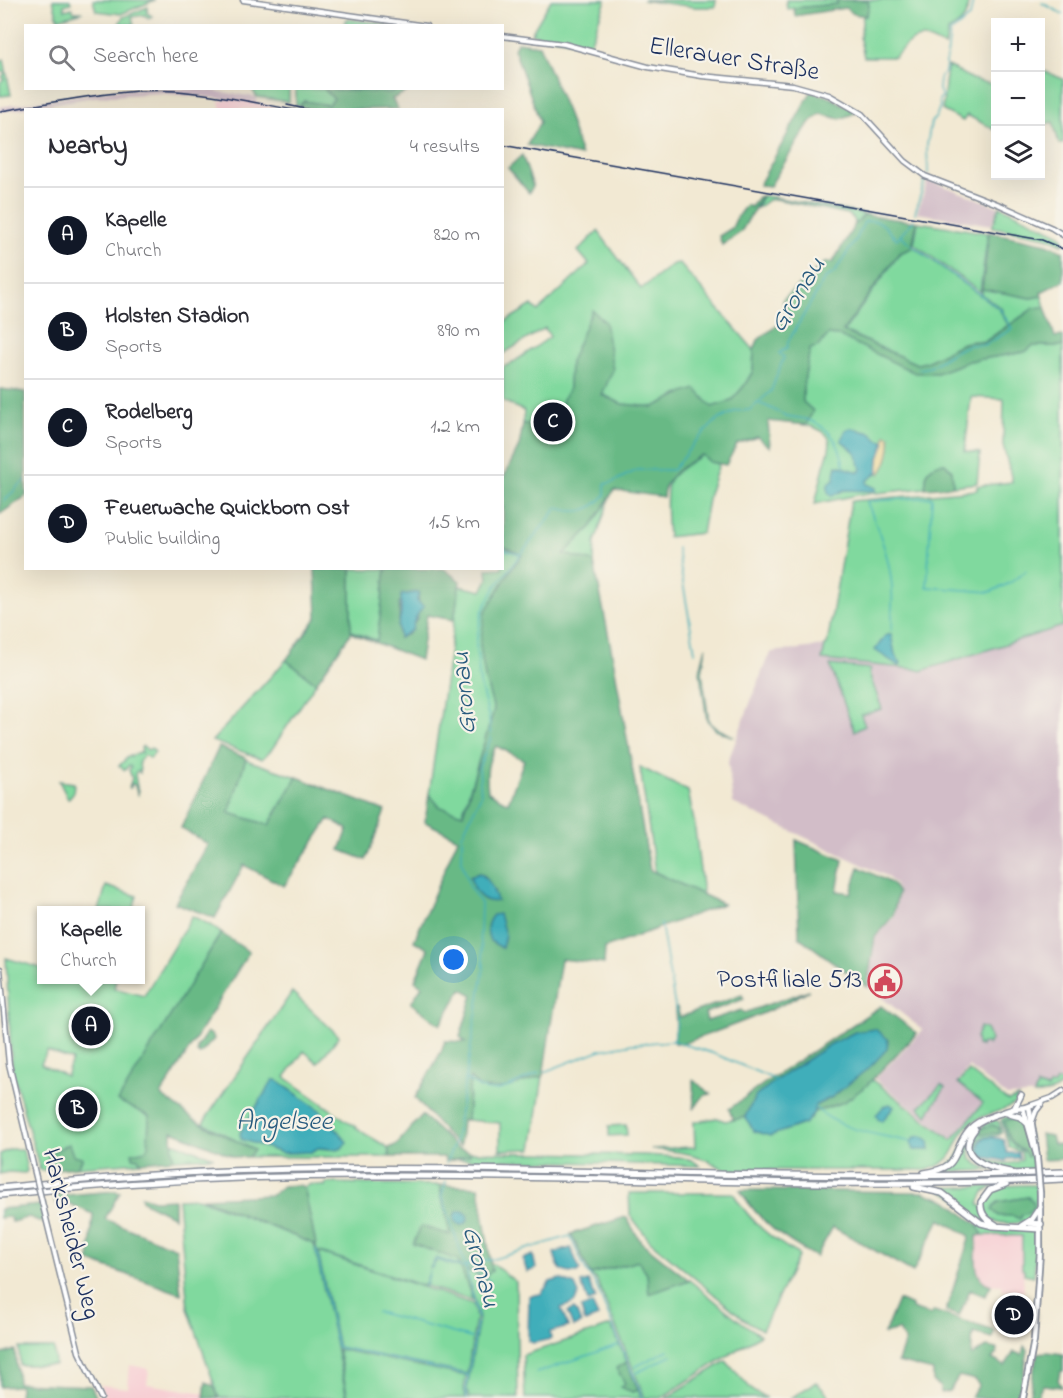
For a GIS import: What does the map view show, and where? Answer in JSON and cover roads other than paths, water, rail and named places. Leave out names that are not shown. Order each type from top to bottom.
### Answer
[{"type":"highway","points":[[1014,1108],[1021,1095]]},
{"type":"highway","points":[[906,1176],[934,1172],[947,1166],[956,1156],[966,1135],[974,1125],[1014,1108],[1026,1107]]},
{"type":"highway","points":[[1023,1174],[984,1166],[972,1157],[969,1150],[971,1134],[978,1125],[1026,1107]]},
{"type":"highway","points":[[1009,1114],[1029,1123]]},
{"type":"highway","points":[[0,1188],[164,1174],[295,1169],[423,1169],[766,1176],[906,1176],[1063,1172]]},
{"type":"highway","points":[[0,1196],[121,1184],[296,1177],[415,1176],[898,1184],[1063,1179]]},
{"type":"highway","points":[[998,1225],[983,1214],[981,1206],[983,1197],[994,1188],[1020,1181]]},
{"type":"highway","points":[[898,1184],[942,1193],[974,1219],[987,1224],[1040,1226]]},
{"type":"highway","points":[[1020,1226],[1027,1223],[1040,1207]]},
{"type":"highway","points":[[1027,1223],[1040,1226]]},
{"type":"main road","points":[[243,0],[412,24]]},
{"type":"main road","name":"Ellerauer Straße","points":[[504,36],[564,44],[648,67],[689,74],[793,85],[830,95],[862,114],[905,161],[925,176],[1007,208],[1063,235]]},
{"type":"main road","name":"Harksheider Weg","points":[[0,969],[9,1064],[79,1352],[101,1398]]},
{"type":"main road","points":[[1023,1398],[1034,1340],[1040,1226],[1037,1158],[1026,1107],[1063,1091]]},
{"type":"main road","points":[[1029,1123],[1044,1101]]},
{"type":"water","points":[[851,428],[871,433],[877,439],[885,442],[879,458],[878,472],[867,481],[867,484],[876,488],[876,491],[844,490],[832,496],[828,492],[828,484],[834,479],[837,465],[859,472],[861,469],[856,453],[841,440],[846,430]]},
{"type":"water","points":[[419,592],[417,601],[424,607],[419,612],[412,630],[399,638],[401,595]]},
{"type":"water","points":[[891,634],[895,655],[901,663],[899,666],[875,650],[885,636]]},
{"type":"water","points":[[479,873],[488,881],[497,901],[482,898],[476,892],[470,877]]},
{"type":"water","points":[[499,914],[505,935],[502,948],[490,941],[487,930],[493,915]]},
{"type":"water","points":[[875,1029],[888,1039],[887,1049],[871,1066],[832,1097],[814,1106],[814,1112],[806,1123],[770,1136],[754,1131],[745,1117],[755,1097],[776,1080],[829,1045],[855,1032]]},
{"type":"water","name":"Angelsee","points":[[273,1080],[321,1111],[347,1142],[341,1149],[318,1148],[311,1152],[282,1153],[241,1139],[240,1133]]},
{"type":"water","points":[[890,1104],[894,1107],[882,1121],[878,1119],[876,1115],[884,1106]]},
{"type":"water","points":[[922,1136],[929,1141],[930,1150],[914,1150],[911,1142],[915,1137]]},
{"type":"water","points":[[989,1137],[1003,1139],[1007,1153],[1018,1153],[1019,1158],[1006,1161],[983,1157],[979,1144],[982,1139]]},
{"type":"water","points":[[458,1211],[464,1211],[468,1218],[464,1225],[458,1225],[454,1221],[454,1215]]},
{"type":"water","points":[[571,1248],[580,1270],[577,1273],[563,1271],[554,1253]]},
{"type":"water","points":[[533,1255],[536,1269],[527,1272],[523,1259]]},
{"type":"water","points":[[560,1279],[575,1285],[579,1294],[574,1303],[561,1308],[568,1327],[550,1332],[551,1339],[533,1343],[528,1341],[529,1296],[541,1294],[550,1282]]},
{"type":"water","points":[[588,1281],[596,1299],[588,1302],[581,1283]]},
{"type":"water","points":[[592,1304],[598,1317],[585,1322],[581,1308]]},
{"type":"water","points":[[574,1309],[581,1324],[573,1327],[567,1312]]},
{"type":"waterway","name":"Gronau","points":[[928,174],[927,145],[931,122],[936,117],[940,106],[939,100],[942,96],[939,90],[940,77],[945,72],[950,32],[970,17],[973,0]]},
{"type":"waterway","points":[[1042,3],[1063,14]]},
{"type":"waterway","name":"Gronau","points":[[915,213],[925,180]]},
{"type":"waterway","name":"Gronau","points":[[446,1163],[455,1141],[484,968],[480,935],[481,903],[470,888],[462,862],[462,835],[481,795],[479,767],[491,738],[489,718],[480,684],[476,644],[482,612],[496,586],[557,508],[572,511],[589,508],[605,495],[605,484],[637,470],[673,470],[694,443],[716,421],[736,411],[750,410],[771,391],[784,357],[779,353],[787,348],[788,342],[825,278],[834,273],[857,238],[864,222],[880,222],[897,239],[914,220]]},
{"type":"waterway","points":[[902,236],[910,244]]},
{"type":"waterway","points":[[912,245],[1000,309],[1012,329],[985,345],[969,345],[930,367],[919,369]]},
{"type":"waterway","points":[[758,403],[784,415],[805,419],[822,427],[837,443],[844,466]]},
{"type":"waterway","points":[[4,502],[24,482]]},
{"type":"waterway","points":[[872,501],[932,497],[927,587],[990,592],[1010,583],[1026,571]]},
{"type":"waterway","points":[[870,501],[867,502],[882,540],[889,566],[892,593],[891,630]]},
{"type":"waterway","points":[[677,548],[695,652]]},
{"type":"waterway","points":[[504,550],[520,554]]},
{"type":"waterway","points":[[661,924],[677,1019],[674,1041]]},
{"type":"waterway","points":[[544,1072],[600,1050],[632,1044],[673,1041],[715,1054],[776,1080]]},
{"type":"waterway","points":[[465,1078],[475,1085],[493,1091],[539,1073]]},
{"type":"waterway","points":[[813,1106],[847,1126],[911,1142]]},
{"type":"waterway","name":"Gronau","points":[[446,1181],[442,1195],[466,1268],[478,1318],[466,1389],[467,1398]]},
{"type":"waterway","points":[[494,1259],[570,1236],[586,1271],[595,1283],[643,1398]]},
{"type":"waterway","points":[[316,1249],[337,1347],[468,1375]]},
{"type":"waterway","points":[[431,1268],[436,1259],[465,1268]]},
{"type":"waterway","points":[[466,1265],[492,1259]]},
{"type":"waterway","points":[[466,1265],[490,1281],[489,1290]]},
{"type":"waterway","points":[[425,1286],[430,1271]]},
{"type":"waterway","points":[[377,1312],[471,1338]]},
{"type":"waterway","points":[[536,1373],[618,1345]]},
{"type":"waterway","points":[[635,1367],[668,1350]]},
{"type":"waterway","points":[[636,1373],[672,1355]]},
{"type":"railway","points":[[0,111],[88,96],[155,91],[207,94],[284,108]]},
{"type":"railway","points":[[287,105],[301,108]]},
{"type":"railway","points":[[504,145],[1042,240],[1063,249]]},
{"type":"place","name":"Rodelberg","points":[[553,422]]},
{"type":"place","name":"Postfiliale 513","points":[[885,981]]},
{"type":"place","name":"Kapelle","points":[[91,1026]]},
{"type":"place","name":"Holsten Stadion","points":[[78,1109]]},
{"type":"place","name":"Feuerwache Quickborn Ost","points":[[1014,1315]]}]
